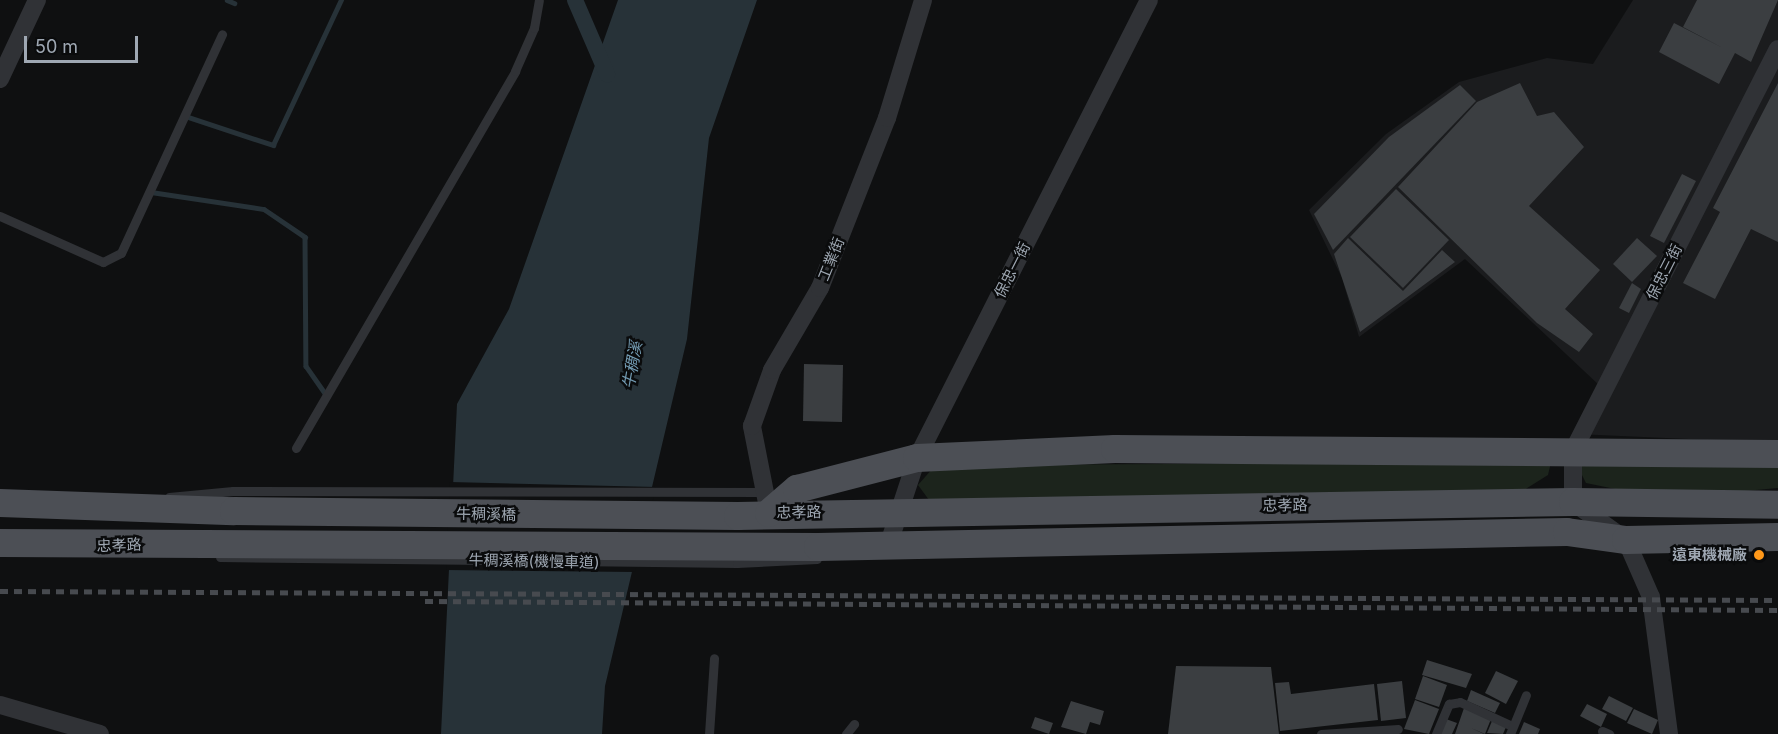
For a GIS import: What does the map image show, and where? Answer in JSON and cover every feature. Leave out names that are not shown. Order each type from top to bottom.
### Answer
[{"type":"main road","name":"忠孝路","points":[[767,503],[797,489],[917,458],[1115,449],[1778,454]]},
{"type":"main road","name":"牛稠溪橋","points":[[0,503],[233,501],[739,506],[767,503]]},
{"type":"main road","name":"忠孝路","points":[[767,503],[898,510],[1573,502],[1778,505]]},
{"type":"main road","points":[[888,546],[1567,532],[1626,540],[1778,537]]},
{"type":"main road","name":"忠孝路","points":[[0,543],[181,543],[234,550]]},
{"type":"main road","name":"牛稠溪橋","points":[[234,550],[737,554],[888,546]]},
{"type":"street","points":[[0,80],[37,0]]},
{"type":"street","name":"工業街","points":[[767,503],[752,426],[772,370],[820,288],[887,118],[923,0]]},
{"type":"street","name":"保忠一街","points":[[888,546],[917,458],[1149,0]]},
{"type":"street","name":"保忠三街","points":[[1573,502],[1573,452],[1778,49]]},
{"type":"street","points":[[1573,502],[1626,540],[1653,607],[1669,734]]},
{"type":"street","points":[[0,705],[67,729],[100,734]]},
{"type":"lane","points":[[296,448],[515,70],[534,28],[539,0]]},
{"type":"lane","points":[[0,216],[103,262],[121,253],[222,34]]},
{"type":"lane","points":[[709,734],[714,658]]},
{"type":"lane","points":[[1436,734],[1449,704],[1460,702],[1511,730],[1526,695]]},
{"type":"lane","points":[[846,734],[854,724]]},
{"type":"lane","points":[[1321,734],[1398,729]]},
{"type":"shaded area","points":[[1633,0],[1778,0],[1778,443],[1576,434],[1600,386],[1465,259],[1359,337],[1342,278],[1309,210],[1386,134],[1459,82],[1547,58],[1593,64]]},
{"type":"shaded area","points":[[1551,462],[1548,475],[1524,490],[929,500],[918,485],[933,468],[966,465]]},
{"type":"shaded area","points":[[1778,462],[1778,488],[1734,492],[1620,490],[1586,483],[1577,465]]},
{"type":"water","name":"牛稠溪","points":[[618,0],[757,0],[709,138],[687,339],[605,686],[602,734],[441,734],[457,404],[509,309]]},
{"type":"pier","points":[[450,482],[656,487],[635,572],[446,570]]},
{"type":"building","points":[[1697,0],[1778,0],[1751,62],[1735,53],[1719,84],[1659,52],[1674,23],[1723,48],[1683,27]]},
{"type":"building","points":[[1520,83],[1537,116],[1554,112],[1584,147],[1529,206],[1600,270],[1565,309],[1593,334],[1579,352],[1537,323],[1398,187],[1477,102]]},
{"type":"building","points":[[1778,83],[1778,242],[1751,229],[1715,299],[1683,283],[1720,212],[1713,208]]},
{"type":"building","points":[[1460,85],[1476,101],[1333,250],[1314,214],[1389,137]]},
{"type":"building","points":[[1682,174],[1696,181],[1664,243],[1650,236]]},
{"type":"building","points":[[1396,189],[1449,240],[1403,288],[1350,237]]},
{"type":"building","points":[[1348,238],[1403,291],[1442,250],[1455,262],[1360,332],[1334,254]]},
{"type":"building","points":[[1637,238],[1657,256],[1632,282],[1613,264]]},
{"type":"building","points":[[1632,283],[1641,289],[1629,313],[1619,308]]},
{"type":"building","points":[[804,364],[843,365],[842,422],[803,421]]},
{"type":"building","points":[[1427,660],[1472,674],[1466,688],[1422,675]]},
{"type":"building","points":[[1176,666],[1271,667],[1279,734],[1168,734]]},
{"type":"building","points":[[1496,671],[1518,681],[1506,704],[1485,693]]},
{"type":"building","points":[[1423,676],[1447,685],[1439,707],[1415,699]]},
{"type":"building","points":[[1402,681],[1406,718],[1381,721],[1377,684]]},
{"type":"building","points":[[1289,682],[1291,694],[1374,684],[1378,720],[1280,731],[1275,683]]},
{"type":"building","points":[[1471,690],[1500,703],[1495,713],[1467,701]]},
{"type":"building","points":[[1609,696],[1633,708],[1626,721],[1602,709]]},
{"type":"building","points":[[1415,700],[1439,709],[1429,734],[1404,729]]},
{"type":"building","points":[[1071,701],[1104,711],[1100,725],[1090,722],[1086,734],[1061,727]]},
{"type":"building","points":[[1587,704],[1607,714],[1601,727],[1580,716]]},
{"type":"building","points":[[1464,708],[1491,719],[1485,734],[1471,728],[1484,734],[1455,734]]},
{"type":"building","points":[[1634,709],[1658,720],[1652,734],[1627,723]]},
{"type":"building","points":[[1035,717],[1053,723],[1049,734],[1031,728]]},
{"type":"building","points":[[1446,719],[1457,723],[1452,734],[1439,734]]},
{"type":"building","points":[[1492,721],[1506,727],[1503,734],[1487,733]]},
{"type":"building","points":[[1524,722],[1540,729],[1538,734],[1519,734]]},
{"type":"waterway","points":[[227,0],[234,3]]},
{"type":"waterway","points":[[185,116],[273,145],[341,0]]},
{"type":"waterway","points":[[575,0],[607,74]]},
{"type":"waterway","points":[[151,192],[264,209],[305,237],[306,366],[326,395]]},
{"type":"railway","points":[[0,591],[1778,600]]},
{"type":"railway","points":[[425,601],[1778,610]]},
{"type":"place","name":"遠東機械廠","points":[[1759,555]]}]
